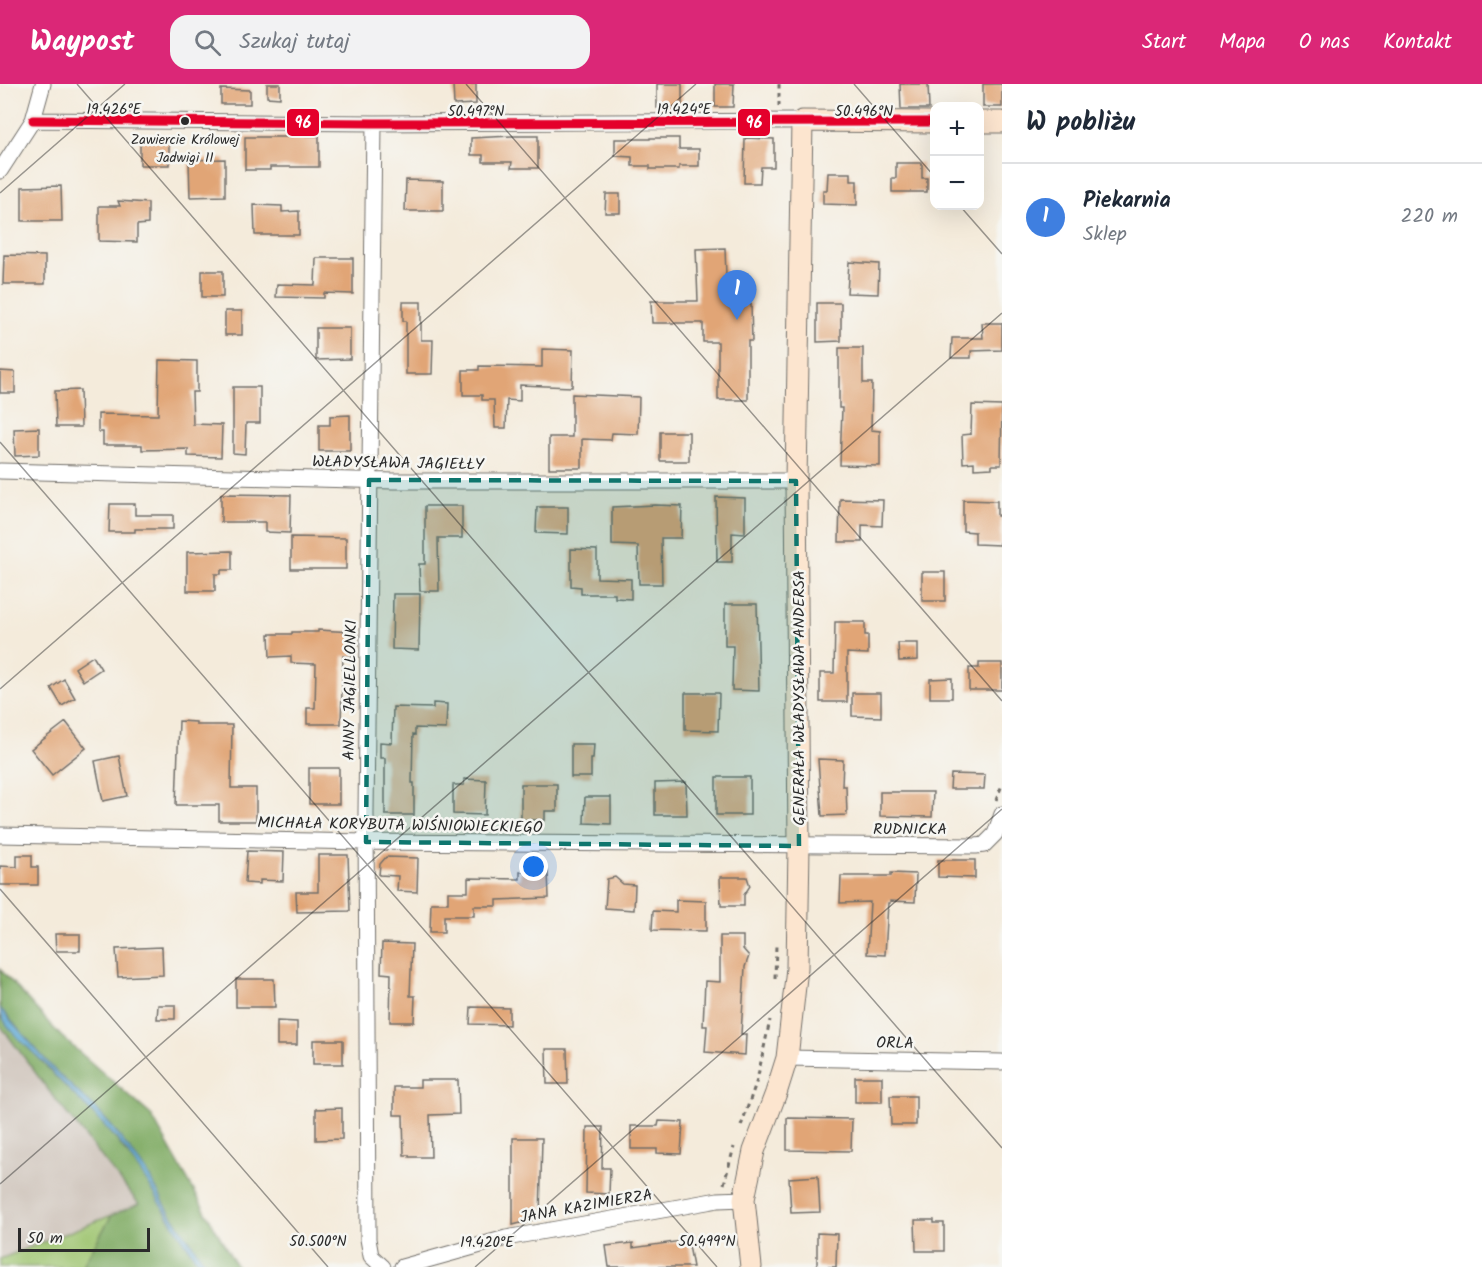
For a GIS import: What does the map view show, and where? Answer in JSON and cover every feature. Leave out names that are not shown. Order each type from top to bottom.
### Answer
[{"type":"street","points":[[0,171],[33,120],[43,84]]},
{"type":"street","points":[[33,120],[374,123],[930,122]]},
{"type":"street","name":"GENERAŁA WŁADYSŁAWA ANDERSA","points":[[751,1267],[744,1198],[754,1152],[787,1058],[797,968],[799,846],[796,481],[802,121]]},
{"type":"street","points":[[984,122],[1002,122]]},
{"type":"street","name":"ANNY JAGIELLONKI","points":[[374,123],[366,842],[368,1239],[371,1256],[383,1267]]},
{"type":"street","name":"WŁADYSŁAWA JAGIEŁŁY","points":[[0,471],[369,480],[796,481]]},
{"type":"street","name":"RUDNICKA","points":[[799,846],[984,846],[995,834],[1002,814]]},
{"type":"street","name":"MICHAŁA KORYBUTA WIŚNIOWIECKIEGO","points":[[0,835],[366,842],[799,846]]},
{"type":"street","name":"ORLA","points":[[787,1058],[1002,1062]]},
{"type":"street","name":"JANA KAZIMIERZA","points":[[402,1267],[506,1239],[718,1200],[744,1198]]},
{"type":"path","points":[[779,84],[779,111]]},
{"type":"path","points":[[740,1130],[757,1080],[771,1016]]},
{"type":"path","points":[[723,1187],[736,1140]]},
{"type":"highlighted area","points":[[369,480],[796,481],[799,846],[366,842]]},
{"type":"shaded area","points":[[0,1025],[139,1205],[0,1259]]},
{"type":"green space","points":[[0,969],[61,1036],[151,1115],[237,1267],[208,1267],[168,1210],[146,1171],[112,1127],[56,1072],[0,1008]]},
{"type":"green space","points":[[0,1016],[58,1079],[105,1125],[151,1185],[166,1213],[202,1267],[82,1267],[112,1215],[139,1204],[52,1095],[0,1025]]},
{"type":"green space","points":[[112,1215],[82,1267],[0,1267],[0,1259]]},
{"type":"water","points":[[0,1008],[56,1072],[112,1127],[146,1171],[168,1210],[208,1267],[202,1267],[118,1140],[18,1038],[5,1023]]},
{"type":"building","points":[[267,84],[280,84],[280,98],[267,97]]},
{"type":"building","points":[[453,84],[476,84],[476,104],[454,105]]},
{"type":"building","points":[[657,84],[682,84],[682,108],[657,108]]},
{"type":"building","points":[[715,84],[734,84],[733,107],[715,107]]},
{"type":"building","points":[[900,84],[928,84],[929,109],[901,109]]},
{"type":"building","points":[[983,84],[1002,84],[1002,107],[984,107]]},
{"type":"building","points":[[221,89],[250,90],[250,104],[221,104]]},
{"type":"building","points":[[291,135],[319,136],[319,167],[270,167],[270,170],[245,170],[245,137],[291,137]]},
{"type":"building","points":[[140,136],[169,137],[169,165],[140,165]]},
{"type":"building","points":[[538,136],[538,168],[511,168],[512,162],[483,162],[483,155],[471,155],[471,138]]},
{"type":"building","points":[[679,138],[679,149],[699,149],[699,166],[650,169],[650,166],[632,166],[632,157],[615,156],[615,139]]},
{"type":"building","points":[[745,138],[774,139],[774,167],[761,167],[760,183],[744,183]]},
{"type":"building","points":[[225,159],[225,196],[190,197],[189,160]]},
{"type":"building","points":[[896,163],[922,163],[922,178],[927,178],[927,192],[892,192],[892,178],[896,178]]},
{"type":"building","points":[[828,173],[851,173],[851,181],[857,181],[857,205],[823,204],[823,190],[827,190]]},
{"type":"building","points":[[406,180],[443,181],[443,211],[405,211]]},
{"type":"building","points":[[61,186],[62,221],[22,221],[22,187]]},
{"type":"building","points":[[606,194],[620,194],[620,213],[605,213]]},
{"type":"building","points":[[118,201],[148,203],[148,224],[137,225],[137,242],[99,241],[99,206],[120,206]]},
{"type":"building","points":[[254,205],[282,206],[282,212],[299,211],[299,235],[255,235]]},
{"type":"building","points":[[725,248],[727,304],[751,304],[752,341],[748,341],[748,400],[718,400],[718,342],[703,342],[703,323],[652,323],[651,301],[698,301],[696,249]]},
{"type":"building","points":[[4,255],[45,256],[45,284],[3,284]]},
{"type":"building","points":[[316,258],[353,258],[353,294],[324,293],[324,298],[276,297],[277,284],[315,285]]},
{"type":"building","points":[[849,262],[879,264],[878,294],[847,293]]},
{"type":"building","points":[[202,271],[223,271],[223,297],[202,297]]},
{"type":"building","points":[[403,302],[421,302],[421,340],[433,340],[432,374],[406,374],[406,321],[403,321]]},
{"type":"building","points":[[817,303],[841,303],[841,341],[817,342]]},
{"type":"building","points":[[225,311],[242,311],[242,335],[225,335]]},
{"type":"building","points":[[982,323],[1002,323],[1002,350],[971,351],[971,358],[951,358],[952,338],[983,338]]},
{"type":"building","points":[[316,328],[350,328],[350,359],[316,360]]},
{"type":"building","points":[[839,348],[863,348],[863,383],[872,383],[871,430],[880,431],[880,466],[840,465],[842,408],[839,408]]},
{"type":"building","points":[[542,349],[573,350],[572,387],[520,385],[520,401],[507,400],[506,428],[495,428],[494,400],[482,400],[482,395],[463,395],[463,370],[479,370],[479,366],[542,367]]},
{"type":"building","points":[[159,360],[197,361],[197,392],[192,392],[193,424],[222,425],[221,457],[188,456],[188,449],[142,450],[142,445],[103,445],[103,432],[98,432],[98,414],[158,415]]},
{"type":"building","points":[[0,371],[15,372],[15,393],[0,393]]},
{"type":"building","points":[[233,387],[260,387],[260,423],[246,423],[245,454],[233,453]]},
{"type":"building","points":[[80,390],[81,427],[56,427],[55,391]]},
{"type":"building","points":[[572,394],[639,397],[638,434],[612,433],[611,440],[582,439],[582,468],[549,468],[549,437],[572,437]]},
{"type":"building","points":[[972,405],[1002,406],[1001,465],[974,469],[974,462],[963,463],[962,435],[971,434]]},
{"type":"building","points":[[350,415],[350,451],[319,451],[319,425],[330,425],[330,416]]},
{"type":"building","points":[[39,428],[39,455],[15,456],[14,429]]},
{"type":"building","points":[[660,432],[689,432],[689,461],[660,461]]},
{"type":"building","points":[[221,494],[291,495],[290,533],[265,532],[265,522],[221,522]]},
{"type":"building","points":[[716,497],[745,498],[745,534],[732,533],[732,562],[717,562]]},
{"type":"building","points":[[840,499],[883,500],[882,526],[862,525],[862,542],[839,542]]},
{"type":"building","points":[[963,500],[997,501],[997,516],[1001,516],[1000,545],[975,544],[975,532],[963,531]]},
{"type":"building","points":[[110,504],[135,504],[135,515],[173,515],[173,529],[109,532]]},
{"type":"building","points":[[425,506],[462,506],[462,538],[438,538],[439,591],[420,591],[419,564],[425,564]]},
{"type":"building","points":[[682,506],[681,538],[661,538],[662,584],[639,584],[638,546],[612,545],[612,507]]},
{"type":"building","points":[[537,507],[568,507],[568,534],[536,533]]},
{"type":"building","points":[[291,537],[346,538],[346,569],[291,569]]},
{"type":"building","points":[[571,549],[597,550],[597,578],[631,579],[631,599],[615,598],[615,594],[581,594],[581,587],[571,586]]},
{"type":"building","points":[[232,551],[232,570],[221,570],[221,574],[215,574],[215,591],[187,591],[187,552]]},
{"type":"building","points":[[922,572],[945,572],[945,601],[922,601]]},
{"type":"building","points":[[393,594],[420,594],[419,650],[392,649]]},
{"type":"building","points":[[725,604],[757,604],[759,691],[732,690],[733,646],[725,646]]},
{"type":"building","points":[[835,622],[865,622],[868,654],[847,653],[847,702],[820,702],[820,673],[834,673]]},
{"type":"building","points":[[318,630],[353,632],[353,657],[343,656],[341,724],[307,724],[307,708],[315,708],[316,664],[291,663],[291,656],[270,657],[269,634],[318,632]]},
{"type":"building","points":[[898,643],[918,643],[918,660],[899,661]]},
{"type":"building","points":[[93,656],[101,669],[83,681],[75,668]]},
{"type":"building","points":[[979,663],[1002,663],[1002,690],[969,690],[969,668],[979,668]]},
{"type":"building","points":[[952,678],[952,698],[930,698],[930,679]]},
{"type":"building","points":[[64,679],[75,698],[62,706],[51,688]]},
{"type":"building","points":[[685,693],[719,693],[718,731],[685,730]]},
{"type":"building","points":[[852,693],[881,693],[881,717],[852,716]]},
{"type":"building","points":[[433,703],[447,704],[446,729],[415,728],[412,783],[414,783],[414,815],[385,815],[385,758],[380,758],[380,742],[392,743],[393,707],[433,708]]},
{"type":"building","points":[[179,721],[196,722],[196,725],[232,725],[231,788],[256,788],[256,821],[219,821],[219,805],[176,805]]},
{"type":"building","points":[[66,722],[86,748],[52,775],[31,749]]},
{"type":"building","points":[[571,744],[594,744],[591,777],[571,777]]},
{"type":"building","points":[[119,756],[127,796],[103,801],[95,761]]},
{"type":"building","points":[[818,759],[843,760],[842,786],[846,786],[847,815],[822,816]]},
{"type":"building","points":[[309,768],[339,768],[339,804],[309,804]]},
{"type":"building","points":[[951,774],[985,775],[984,789],[950,789]]},
{"type":"building","points":[[716,777],[750,777],[750,815],[716,815]]},
{"type":"building","points":[[464,779],[486,780],[485,815],[453,814],[453,785],[464,785]]},
{"type":"building","points":[[686,782],[687,815],[655,815],[655,783]]},
{"type":"building","points":[[521,784],[557,784],[557,811],[545,811],[545,820],[521,820]]},
{"type":"building","points":[[880,792],[933,792],[932,817],[880,816]]},
{"type":"building","points":[[585,797],[611,797],[611,824],[584,823]]},
{"type":"building","points":[[247,851],[284,852],[283,881],[260,880],[260,884],[245,883]]},
{"type":"building","points":[[17,855],[32,855],[32,867],[38,867],[38,885],[0,885],[0,866],[17,867]]},
{"type":"building","points":[[318,855],[348,855],[350,911],[297,912],[296,892],[318,892]]},
{"type":"building","points":[[386,857],[418,858],[417,892],[397,891],[398,876],[379,875],[380,864]]},
{"type":"building","points":[[938,860],[975,860],[975,878],[938,877]]},
{"type":"building","points":[[548,871],[549,898],[497,900],[497,906],[474,906],[474,916],[444,916],[444,932],[430,932],[431,903],[448,903],[448,892],[468,892],[468,878],[520,879],[520,872]]},
{"type":"building","points":[[891,873],[916,874],[915,902],[890,901],[888,903],[885,955],[867,954],[870,902],[840,903],[841,876],[891,876]]},
{"type":"building","points":[[615,877],[623,884],[635,885],[634,910],[605,908],[607,879]]},
{"type":"building","points":[[720,877],[747,877],[750,886],[744,895],[744,906],[721,906]]},
{"type":"building","points":[[676,900],[706,901],[706,931],[652,930],[653,911],[676,912]]},
{"type":"building","points":[[55,934],[80,934],[80,951],[56,951]]},
{"type":"building","points":[[720,936],[743,936],[743,949],[749,956],[745,967],[741,1034],[746,1034],[745,1055],[705,1052],[707,1026],[703,1026],[705,981],[720,982]]},
{"type":"building","points":[[382,943],[412,944],[410,996],[415,996],[414,1022],[390,1022],[391,974],[381,973]]},
{"type":"building","points":[[162,947],[163,975],[118,977],[116,949]]},
{"type":"building","points":[[236,979],[274,979],[275,1007],[236,1007]]},
{"type":"building","points":[[158,1005],[175,1005],[175,1019],[157,1019]]},
{"type":"building","points":[[471,1007],[509,1008],[509,1025],[470,1024]]},
{"type":"building","points":[[277,1021],[297,1022],[297,1045],[277,1045]]},
{"type":"building","points":[[313,1040],[343,1040],[343,1064],[313,1064]]},
{"type":"building","points":[[546,1049],[567,1049],[568,1084],[547,1084]]},
{"type":"building","points":[[855,1077],[882,1077],[882,1102],[855,1102]]},
{"type":"building","points":[[420,1080],[458,1080],[459,1114],[430,1115],[431,1157],[409,1157],[409,1155],[404,1155],[403,1115],[394,1115],[394,1087],[420,1087]]},
{"type":"building","points":[[890,1096],[916,1096],[916,1125],[891,1125]]},
{"type":"building","points":[[342,1108],[342,1139],[316,1140],[316,1109]]},
{"type":"building","points":[[787,1118],[852,1119],[851,1151],[787,1150]]},
{"type":"building","points":[[659,1121],[683,1122],[681,1154],[657,1153],[657,1149],[631,1149],[631,1126],[658,1126]]},
{"type":"building","points":[[587,1127],[603,1127],[602,1168],[610,1168],[609,1194],[586,1193]]},
{"type":"building","points":[[513,1138],[542,1138],[540,1218],[513,1225]]},
{"type":"building","points":[[818,1176],[820,1212],[791,1213],[789,1178]]},
{"type":"building","points":[[915,1220],[934,1220],[934,1223],[944,1223],[944,1251],[916,1251]]},
{"type":"building","points":[[817,1233],[837,1234],[836,1267],[817,1267]]},
{"type":"building","points":[[688,1240],[693,1267],[609,1267],[606,1246],[633,1243],[633,1248]]},
{"type":"transit line","name":"96","points":[[33,120],[374,123],[930,122]]},
{"type":"place","name":"Zawiercie Królowej Jadwigi II","points":[[185,121]]},
{"type":"place","name":"Piekarnia","points":[[737,320]]}]
